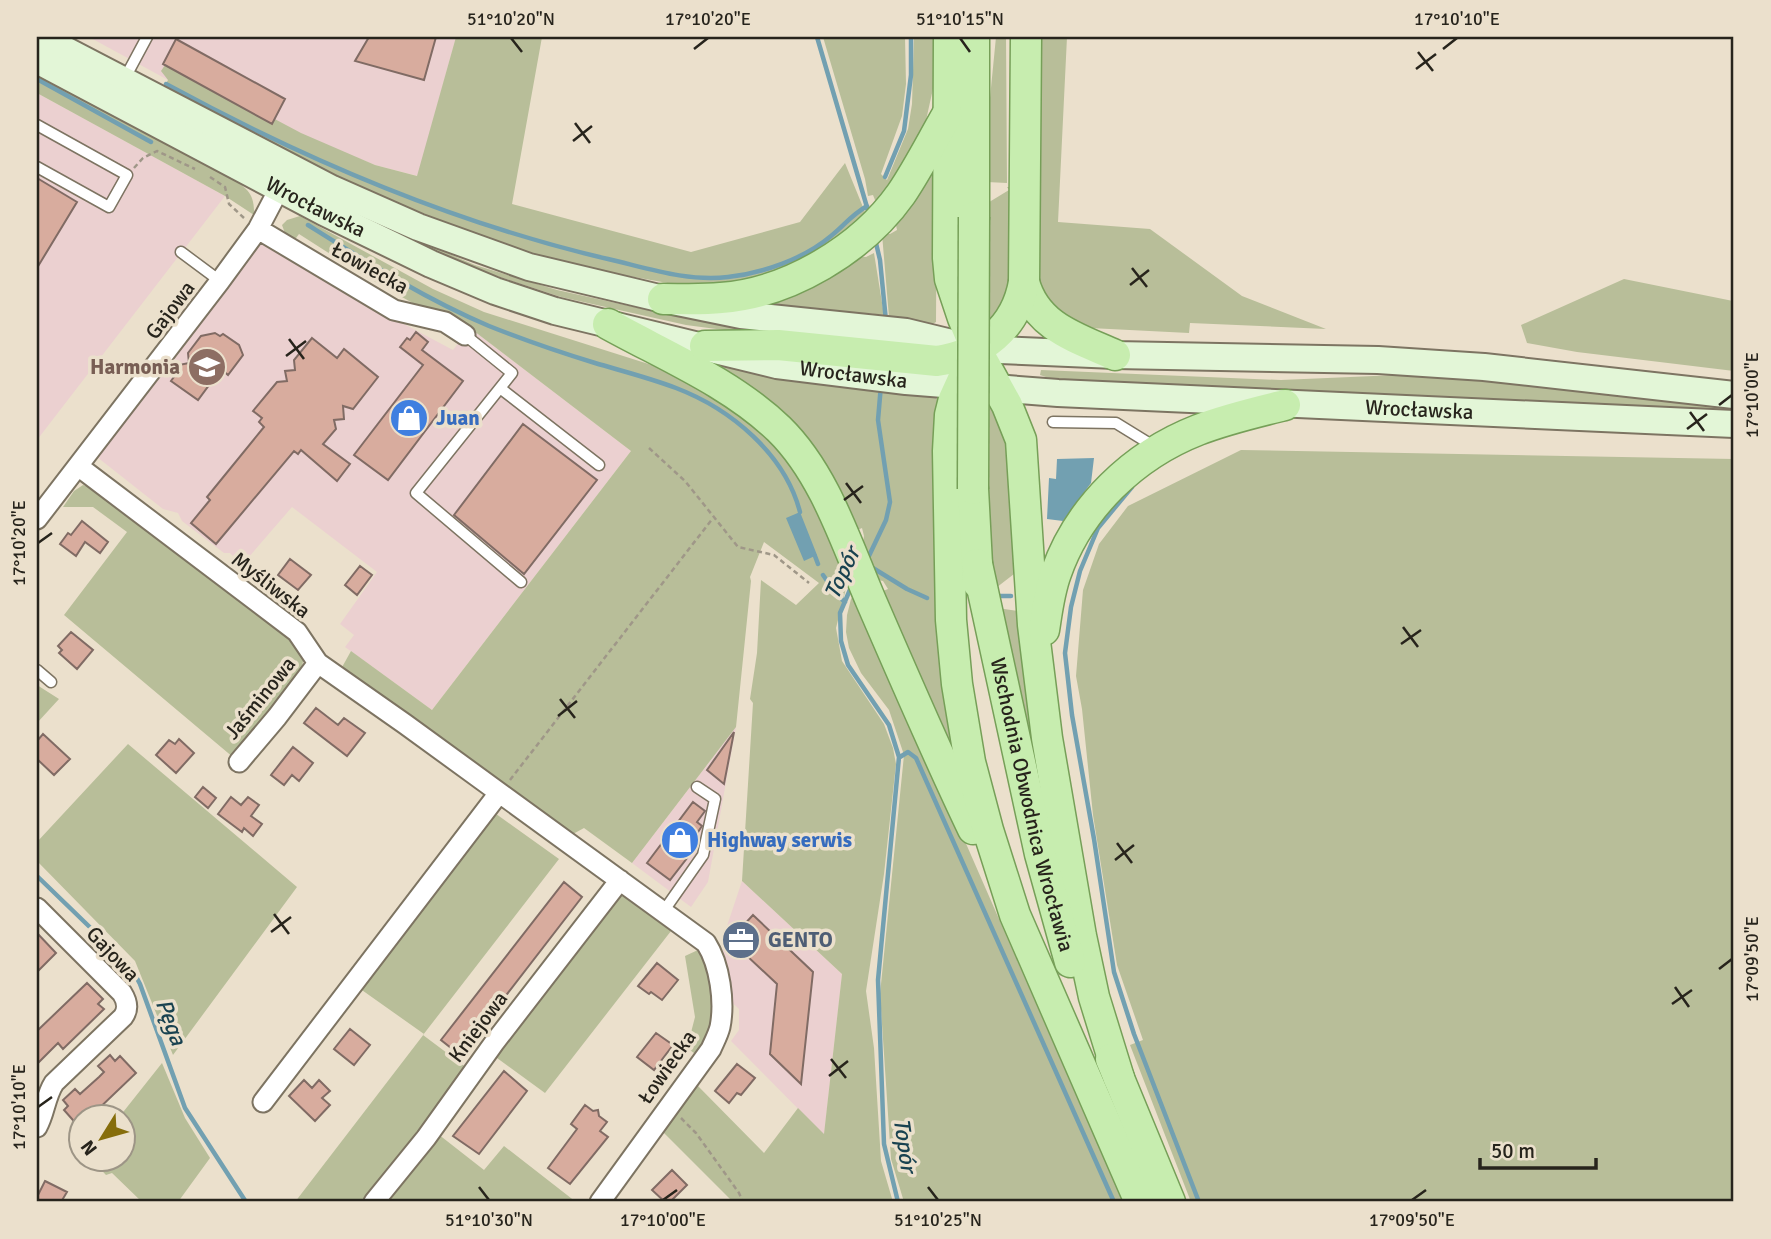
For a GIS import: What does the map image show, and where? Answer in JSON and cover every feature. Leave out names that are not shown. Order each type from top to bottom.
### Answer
[{"type":"main road","name":"Wrocławska","points":[[40,37],[332,189],[418,227],[529,267],[741,315],[862,353]]},
{"type":"main road","points":[[949,37],[949,268],[956,300],[976,349],[999,389],[1021,440],[1038,665],[1047,738],[1081,936],[1094,997],[1119,1078],[1170,1202]]},
{"type":"main road","name":"Wschodnia Obwodnica Wrocławia","points":[[974,37],[973,489],[978,616],[1002,774],[1034,919],[1068,1035]]},
{"type":"main road","name":"Wschodnia Obwodnica Wrocławia","points":[[974,171],[988,37]]},
{"type":"main road","points":[[705,346],[778,345],[937,361],[955,358],[997,336],[1006,327],[1020,300],[1024,282],[1026,37]]},
{"type":"main road","name":"Wrocławska","points":[[37,60],[279,189],[430,264],[495,291],[555,311],[705,346]]},
{"type":"main road","points":[[663,299],[724,298],[764,289],[814,270],[841,254],[871,228],[902,193],[948,113]]},
{"type":"main road","points":[[1024,282],[1032,303],[1055,328],[1115,355]]},
{"type":"main road","points":[[608,324],[729,389],[780,430],[803,458],[842,535],[960,801],[1015,915],[1140,1202]]},
{"type":"main road","points":[[976,349],[1115,355],[1378,360],[1484,367],[1734,395]]},
{"type":"main road","points":[[976,349],[950,415],[947,451],[948,580],[953,653],[963,722],[978,795],[1015,915]]},
{"type":"main road","name":"Wrocławska","points":[[906,357],[960,386],[1285,405],[1734,424]]},
{"type":"main road","points":[[1038,665],[1049,595],[1068,544],[1101,498],[1132,468],[1158,449],[1200,429],[1285,405]]},
{"type":"main road","name":"Wschodnia Obwodnica Wrocławia","points":[[977,564],[1050,897],[1084,1000],[1119,1078]]},
{"type":"street","name":"Gajowa","points":[[37,519],[220,281],[258,229],[279,189]]},
{"type":"street","name":"Łowiecka","points":[[258,229],[394,310],[445,322],[465,335]]},
{"type":"street","name":"Myśliwska","points":[[78,466],[297,632],[318,663],[706,943]]},
{"type":"street","name":"Jaśminowa","points":[[239,762],[318,663]]},
{"type":"street","points":[[263,1102],[499,793]]},
{"type":"street","name":"Kniejowa","points":[[374,1202],[426,1138],[494,1043],[620,880]]},
{"type":"street","name":"Gajowa","points":[[37,908],[122,993],[127,1005],[127,1012],[123,1017],[61,1076],[47,1095],[46,1107],[37,1127]]},
{"type":"street","name":"Łowiecka","points":[[600,1202],[711,1049],[719,1028],[721,1007],[713,954],[706,943]]},
{"type":"lane","points":[[123,82],[147,37]]},
{"type":"lane","points":[[37,125],[127,175],[108,207],[37,167]]},
{"type":"lane","points":[[181,252],[220,281]]},
{"type":"lane","points":[[465,335],[512,373],[415,493],[521,582]]},
{"type":"lane","points":[[500,388],[599,465]]},
{"type":"lane","points":[[1053,422],[1116,423],[1158,449]]},
{"type":"lane","points":[[37,670],[51,682]]},
{"type":"lane","points":[[663,912],[703,855],[715,799],[697,787]]},
{"type":"path","points":[[127,175],[144,158],[157,152],[196,169]]},
{"type":"path","points":[[206,174],[225,187],[229,204],[258,229]]},
{"type":"path","points":[[649,448],[685,481],[738,547],[774,555],[809,583]]},
{"type":"path","points":[[499,793],[713,518]]},
{"type":"path","points":[[669,1105],[696,1133],[743,1202]]},
{"type":"shaded area","points":[[89,37],[456,37],[418,176],[375,165],[168,80]]},
{"type":"shaded area","points":[[37,93],[225,196],[37,440]]},
{"type":"shaded area","points":[[263,241],[338,289],[453,350],[470,328],[631,451],[432,710],[345,647],[354,635],[340,624],[377,572],[292,507],[242,565],[230,553],[224,553],[182,521],[178,513],[163,509],[97,457]]},
{"type":"shaded area","points":[[736,727],[708,882],[691,907],[632,863]]},
{"type":"shaded area","points":[[742,881],[842,974],[824,1135],[731,1041],[739,1030],[739,1009],[728,999],[722,941]]},
{"type":"green space","points":[[456,37],[542,37],[512,204],[691,252],[800,222],[845,163],[867,217],[855,230],[764,281],[690,287],[595,270],[527,252],[461,230],[273,150],[162,90],[168,80],[161,71],[167,62],[301,133],[375,165],[417,176]]},
{"type":"green space","points":[[823,37],[905,37],[906,84],[902,116],[881,174],[887,180],[908,129],[912,104],[914,37],[938,37],[936,75],[923,134],[877,205],[873,195],[868,196]]},
{"type":"green space","points":[[996,37],[1006,37],[1007,183],[987,182],[989,108]]},
{"type":"green space","points":[[1034,37],[1067,37],[1058,222],[1150,229],[1242,296],[1326,329],[1190,323],[1189,333],[1090,328],[1069,324],[1035,295]]},
{"type":"green space","points":[[37,76],[228,176],[248,191],[253,201],[254,215],[225,196],[37,93]]},
{"type":"green space","points":[[937,152],[936,322],[931,325],[909,323],[908,319],[889,317],[882,234],[897,230],[895,220]]},
{"type":"green space","points":[[1007,187],[1013,187],[1013,267],[1002,308],[986,323],[986,204],[1009,190]]},
{"type":"green space","points":[[300,216],[433,289],[484,312],[658,367],[739,408],[794,466],[824,524],[848,580],[836,628],[842,661],[884,724],[896,764],[884,874],[866,991],[874,1048],[881,1161],[893,1202],[728,1202],[730,1199],[662,1131],[697,1085],[764,1153],[798,1108],[824,1134],[842,974],[742,881],[753,703],[750,699],[757,653],[761,580],[796,605],[819,583],[764,542],[750,577],[736,727],[632,863],[584,828],[573,834],[341,669],[351,651],[432,710],[631,451],[470,328],[425,310],[299,234],[293,242],[286,236],[282,225],[287,220]]},
{"type":"green space","points":[[398,232],[475,265],[557,290],[684,318],[806,331],[762,335],[686,325],[561,297],[469,267],[397,235]]},
{"type":"green space","points":[[874,253],[884,315],[866,313],[865,318],[740,306],[854,256],[866,257]]},
{"type":"green space","points":[[1624,279],[1733,301],[1734,371],[1577,352],[1527,343],[1521,325]]},
{"type":"green space","points":[[716,365],[857,388],[931,395],[939,400],[969,793],[878,593],[888,589],[883,581],[873,579],[862,528],[853,532]]},
{"type":"green space","points":[[1041,370],[1281,380],[1443,373],[1734,405],[1734,416],[1070,385],[1040,375]]},
{"type":"green space","points":[[987,401],[998,411],[1013,466],[1014,574],[992,591],[986,528]]},
{"type":"green space","points":[[1241,450],[1734,459],[1734,1202],[1191,1202],[1130,1045],[1143,1040],[1117,965],[1093,815],[1076,676],[1083,590],[1099,544],[1128,506]]},
{"type":"green space","points":[[83,485],[92,488],[135,523],[282,628],[304,655],[301,674],[234,758],[64,615],[127,532],[93,507],[63,507],[74,491]]},
{"type":"green space","points":[[856,592],[1124,1202],[904,1202],[891,1159],[880,994],[904,755],[889,710],[861,673],[849,648],[847,615],[851,599]]},
{"type":"green space","points":[[997,608],[1018,611],[1065,916]]},
{"type":"green space","points":[[37,685],[59,699],[37,723]]},
{"type":"green space","points":[[128,744],[297,887],[173,1055],[135,961],[37,861],[37,842]]},
{"type":"green space","points":[[492,811],[559,859],[424,1034],[359,988]]},
{"type":"green space","points":[[609,885],[671,931],[545,1093],[497,1058],[438,1134],[484,1170],[504,1146],[576,1202],[295,1202],[423,1035],[467,1068]]},
{"type":"green space","points":[[698,950],[708,972],[712,1003],[707,1033],[702,1045],[694,1053],[687,1048],[695,1017],[685,956]]},
{"type":"green space","points":[[162,1063],[185,1118],[210,1158],[178,1202],[142,1202],[112,1173],[106,1175],[103,1172],[136,1172],[136,1102],[131,1102]]},
{"type":"water","points":[[1094,458],[1091,483],[1063,521],[1047,519],[1049,478],[1056,479],[1057,459]]},
{"type":"water","points":[[800,512],[817,555],[804,561],[786,518]]},
{"type":"building","points":[[369,37],[436,37],[424,80],[355,61]]},
{"type":"building","points":[[176,39],[285,99],[272,124],[163,64]]},
{"type":"building","points":[[37,178],[77,202],[37,268]]},
{"type":"building","name":"Juan","points":[[416,332],[428,342],[422,350],[463,381],[388,480],[354,455],[423,365],[400,347]]},
{"type":"building","name":"Harmonia","points":[[215,333],[220,336],[223,334],[239,345],[243,355],[228,375],[221,369],[198,400],[171,381],[179,370],[179,365],[189,363],[188,353],[201,336]]},
{"type":"building","points":[[312,338],[337,358],[344,349],[378,377],[353,409],[343,406],[344,419],[334,420],[336,429],[323,444],[350,464],[337,481],[301,450],[298,454],[294,451],[216,544],[191,523],[210,500],[207,497],[264,427],[259,422],[262,418],[253,411],[277,382],[287,381],[285,371],[295,370],[294,360]]},
{"type":"building","points":[[523,424],[597,480],[524,574],[454,515]]},
{"type":"building","points":[[82,521],[108,542],[100,553],[85,542],[76,556],[60,544]]},
{"type":"building","points":[[290,559],[311,575],[298,590],[278,575]]},
{"type":"building","points":[[360,566],[372,575],[357,595],[345,585]]},
{"type":"building","points":[[71,632],[93,650],[77,669],[59,653],[62,650],[58,646]]},
{"type":"building","points":[[316,708],[338,725],[344,718],[365,733],[347,756],[304,723]]},
{"type":"building","points":[[734,732],[724,784],[707,770]]},
{"type":"building","points":[[43,734],[70,759],[54,775],[37,759],[37,741]]},
{"type":"building","points":[[179,739],[194,753],[176,773],[156,755],[169,740],[175,744]]},
{"type":"building","points":[[293,747],[313,763],[299,781],[292,775],[284,785],[271,775]]},
{"type":"building","points":[[203,787],[216,798],[208,808],[195,797]]},
{"type":"building","points":[[231,797],[241,805],[248,797],[259,805],[251,816],[262,824],[253,836],[244,828],[242,832],[218,814]]},
{"type":"building","name":"Highway serwis","points":[[693,802],[705,811],[697,822],[702,826],[694,838],[698,844],[670,880],[647,863]]},
{"type":"building","points":[[564,882],[582,897],[460,1055],[441,1040]]},
{"type":"building","points":[[753,915],[813,972],[801,1084],[770,1054],[777,984],[730,940]]},
{"type":"building","points":[[37,933],[56,953],[37,972]]},
{"type":"building","points":[[657,963],[678,980],[662,1000],[638,986]]},
{"type":"building","points":[[87,983],[103,999],[98,1004],[104,1009],[63,1049],[58,1043],[37,1064],[37,1031]]},
{"type":"building","points":[[350,1029],[370,1045],[354,1065],[334,1049]]},
{"type":"building","points":[[656,1033],[673,1045],[654,1070],[637,1057]]},
{"type":"building","points":[[110,1055],[115,1061],[120,1056],[136,1073],[106,1102],[66,1104],[63,1100],[75,1089],[80,1094],[104,1072],[98,1066]]},
{"type":"building","points":[[737,1064],[755,1078],[741,1095],[737,1093],[729,1103],[715,1091]]},
{"type":"building","points":[[504,1071],[527,1091],[479,1154],[453,1136]]},
{"type":"building","points":[[304,1080],[312,1088],[319,1080],[330,1091],[322,1098],[330,1105],[315,1121],[289,1096]]},
{"type":"building","points":[[585,1105],[593,1111],[598,1110],[599,1116],[607,1122],[600,1131],[608,1137],[570,1184],[548,1168],[577,1129],[571,1124]]},
{"type":"building","points":[[672,1170],[687,1185],[670,1202],[665,1202],[652,1190]]},
{"type":"building","points":[[45,1181],[67,1192],[61,1202],[37,1202]]},
{"type":"waterway","name":"Topór","points":[[817,37],[869,214]]},
{"type":"waterway","points":[[885,177],[904,131],[911,75],[911,37]]},
{"type":"waterway","points":[[37,79],[151,142]]},
{"type":"waterway","points":[[166,84],[272,138],[437,208],[550,244],[668,273],[713,278],[769,268],[808,252],[867,206]]},
{"type":"waterway","points":[[308,225],[397,279],[489,326],[542,346],[676,388],[716,408],[753,436],[769,453],[793,491],[800,512]]},
{"type":"waterway","name":"Topór","points":[[875,239],[880,260],[886,321]]},
{"type":"waterway","name":"Topór","points":[[867,560],[886,520],[890,502],[878,420],[881,385]]},
{"type":"waterway","points":[[1132,487],[1098,528],[1080,571],[1071,607],[1065,653],[1072,715],[1114,972],[1134,1034],[1199,1202]]},
{"type":"waterway","points":[[815,556],[818,564]]},
{"type":"waterway","points":[[868,565],[927,598]]},
{"type":"waterway","points":[[823,575],[845,602]]},
{"type":"waterway","name":"Topór","points":[[852,585],[840,613],[841,641],[848,665],[889,725],[899,757],[878,980],[884,1144],[898,1202]]},
{"type":"waterway","points":[[999,596],[1011,596]]},
{"type":"waterway","points":[[900,757],[908,752],[916,758],[1114,1202]]},
{"type":"waterway","name":"Pęga","points":[[37,876],[131,967],[140,984],[185,1108],[246,1202]]},
{"type":"place","name":"Harmonia","points":[[207,367]]},
{"type":"place","name":"Juan","points":[[409,418]]},
{"type":"place","name":"Highway serwis","points":[[680,840]]},
{"type":"place","name":"GENTO","points":[[741,940]]}]
